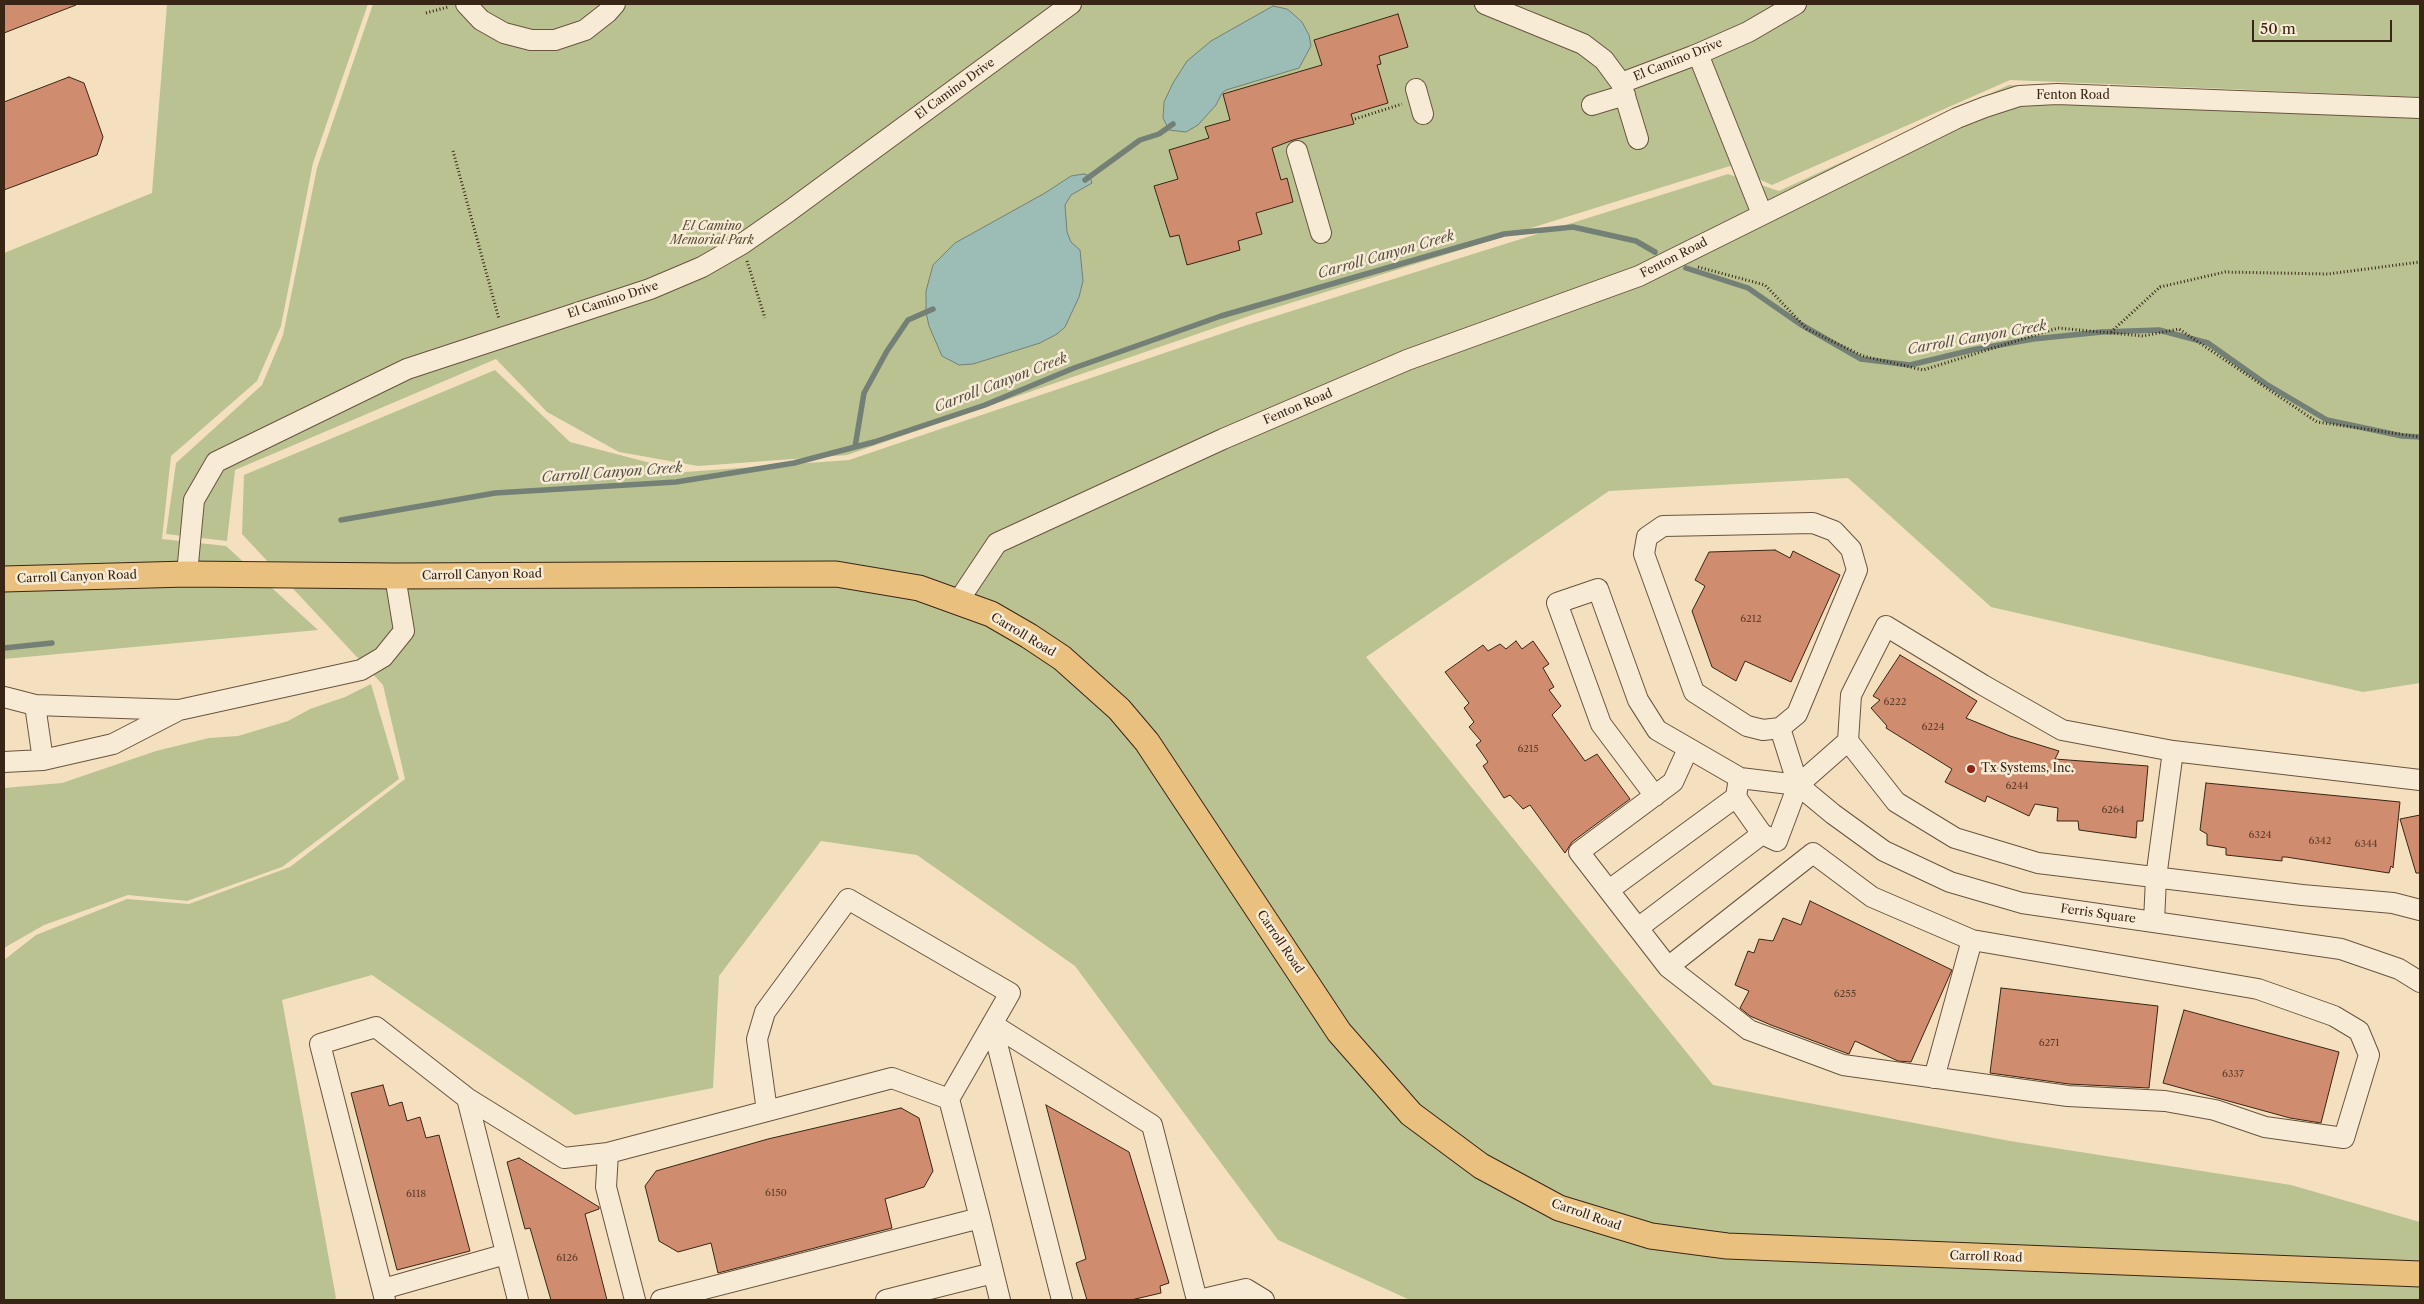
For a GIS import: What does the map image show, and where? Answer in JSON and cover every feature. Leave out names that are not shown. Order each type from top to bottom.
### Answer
[{"type":"main road","name":"Carroll Canyon Road","points":[[4,579],[187,574],[395,576],[836,574],[919,588],[957,603]]},
{"type":"main road","name":"Carroll Road","points":[[957,603],[991,614],[1054,653],[1119,709],[1147,742],[1339,1032],[1411,1114],[1481,1166],[1559,1208],[1651,1236],[1727,1246],[2420,1274]]},
{"type":"street","points":[[459,5],[504,33],[530,40],[555,40],[585,30],[615,4]]},
{"type":"street","name":"El Camino Drive","points":[[187,574],[194,500],[216,462],[407,369],[650,289],[702,267],[742,244],[1071,4]]},
{"type":"street","name":"El Camino Drive","points":[[1485,4],[1583,44],[1596,62],[1623,89],[1748,32],[1796,4]]},
{"type":"street","points":[[1698,54],[1762,214]]},
{"type":"street","points":[[1592,105],[1623,89],[1638,139]]},
{"type":"street","name":"Fenton Road","points":[[957,603],[997,543],[1223,439],[1408,360],[1639,276],[1957,118],[2019,96],[2057,94],[2420,108]]},
{"type":"street","points":[[1297,151],[1321,233]]},
{"type":"street","points":[[1813,523],[1834,531],[1851,549],[1857,570],[1797,714],[1780,728],[1763,730],[1746,726],[1694,692],[1644,554],[1647,537],[1663,526],[1813,523]]},
{"type":"street","points":[[4,697],[34,705],[179,710],[361,670],[383,657],[404,631],[395,576]]},
{"type":"street","points":[[1655,796],[1601,724],[1557,603],[1598,589],[1638,700],[1658,730],[1688,749],[1738,788],[1769,838],[1796,867]]},
{"type":"street","points":[[2420,780],[2173,752],[2062,730],[1886,626],[1851,696],[1848,741],[1896,802],[1955,838],[2038,863],[2156,878],[2393,903],[2420,910]]},
{"type":"street","points":[[34,705],[43,760]]},
{"type":"street","points":[[4,762],[43,760],[113,744],[179,710]]},
{"type":"street","points":[[1780,728],[1798,785]]},
{"type":"street","points":[[1638,928],[1769,838],[1798,785],[1848,741]]},
{"type":"street","points":[[1668,967],[1813,853],[1872,897],[1972,940],[2258,989],[2334,1016],[2359,1031],[2369,1056],[2344,1138],[2265,1127],[2215,1110],[2165,1101],[2068,1096],[1843,1065],[1749,1030],[1668,967],[1579,852],[1672,782],[1688,749]]},
{"type":"street","points":[[2154,922],[2156,878],[2173,752]]},
{"type":"street","points":[[1609,890],[1738,788],[1798,785]]},
{"type":"street","name":"Ferris Square","points":[[1798,785],[1884,851],[1950,882],[2022,903],[2341,948],[2399,969],[2420,982]]},
{"type":"street","points":[[767,1111],[756,1039],[766,1012],[848,899],[1010,993],[949,1099],[1000,1300]]},
{"type":"street","points":[[1934,1078],[1972,940]]},
{"type":"street","points":[[992,1024],[1062,1300]]},
{"type":"street","points":[[992,1024],[1152,1125],[1198,1300],[1246,1289],[1264,1300]]},
{"type":"street","points":[[506,1254],[384,1295],[320,1044],[376,1027],[466,1098],[564,1158],[608,1153],[892,1078],[949,1099]]},
{"type":"street","points":[[466,1098],[518,1300]]},
{"type":"street","points":[[608,1153],[606,1186],[635,1300]]},
{"type":"street","points":[[661,1300],[980,1218]]},
{"type":"street","points":[[886,1300],[994,1272]]},
{"type":"path","points":[[426,13],[459,5]]},
{"type":"path","points":[[1355,119],[1419,100]]},
{"type":"path","points":[[453,151],[504,336]]},
{"type":"path","points":[[742,244],[765,318]]},
{"type":"path","points":[[1671,260],[1765,285],[1808,329],[1863,356],[1924,370],[2058,328],[2143,336],[2179,329],[2317,422],[2420,438]]},
{"type":"path","points":[[2110,332],[2160,287],[2197,278],[2224,272],[2328,274],[2420,262]]},
{"type":"green space","points":[[167,4],[368,4],[313,163],[281,326],[257,381],[171,456],[162,539],[226,546],[318,630],[4,659],[4,253],[152,193]]},
{"type":"green space","name":"El Camino Memorial Park","points":[[373,4],[2420,4],[2420,97],[2010,80],[1772,185],[1730,166],[1255,314],[847,455],[698,466],[619,452],[547,412],[496,359],[235,470],[227,541],[166,534],[176,463],[262,385],[283,335],[317,168]]},
{"type":"green space","points":[[2009,85],[2420,114],[2420,683],[2363,692],[1991,607],[1848,478],[1609,491],[1366,657],[1713,1085],[2010,1141],[2291,1185],[2420,1222],[2420,1300],[1410,1300],[1278,1240],[1075,966],[917,855],[821,841],[719,976],[713,1088],[575,1115],[372,975],[282,1000],[336,1298],[333,1300],[4,1300],[4,960],[36,935],[127,899],[189,904],[290,867],[405,779],[383,685],[242,534],[244,475],[495,370],[570,442],[685,472],[849,460],[1247,325],[1728,174],[1779,191]]},
{"type":"green space","points":[[371,684],[399,779],[282,867],[187,901],[128,895],[44,925],[4,948],[4,788],[62,783],[156,751],[209,738],[238,736],[288,721],[310,709],[345,697]]},
{"type":"water","points":[[1273,6],[1287,9],[1292,13],[1302,22],[1309,35],[1311,46],[1299,68],[1226,90],[1222,93],[1216,105],[1198,125],[1186,132],[1169,130],[1163,118],[1164,102],[1187,61],[1211,41]]},
{"type":"water","points":[[1084,174],[1090,176],[1092,183],[1071,195],[1065,205],[1067,232],[1071,242],[1080,250],[1083,281],[1079,297],[1065,327],[1057,334],[1040,343],[973,364],[959,365],[942,356],[929,326],[926,312],[926,291],[933,265],[955,243],[1045,193],[1071,176]]},
{"type":"building","points":[[4,4],[76,4],[76,5],[4,33]]},
{"type":"building","points":[[1398,14],[1408,47],[1379,56],[1381,64],[1377,65],[1388,103],[1351,114],[1354,124],[1293,140],[1272,148],[1281,180],[1287,178],[1293,202],[1256,213],[1262,234],[1238,241],[1240,250],[1187,265],[1179,235],[1170,237],[1154,186],[1178,179],[1169,150],[1209,138],[1205,127],[1230,120],[1223,94],[1322,65],[1314,40]]},
{"type":"building","points":[[69,77],[84,83],[103,137],[97,155],[4,190],[4,102]]},
{"type":"building","points":[[1775,550],[1790,558],[1793,551],[1840,575],[1791,682],[1745,661],[1736,681],[1712,667],[1692,611],[1705,586],[1695,580],[1709,552]]},
{"type":"building","points":[[1516,641],[1522,649],[1533,641],[1549,664],[1543,668],[1554,687],[1549,690],[1561,706],[1552,715],[1585,761],[1597,754],[1630,799],[1572,842],[1565,853],[1530,805],[1523,809],[1510,795],[1504,798],[1483,766],[1488,762],[1476,745],[1481,741],[1469,727],[1474,722],[1464,708],[1469,703],[1445,672],[1483,645],[1488,651],[1500,644],[1506,649]]},
{"type":"building","points":[[1900,655],[1977,701],[1966,718],[2010,736],[2059,751],[2055,759],[2148,766],[2143,821],[2137,821],[2136,838],[2079,830],[2078,821],[2057,821],[2058,808],[2035,804],[2029,816],[1987,796],[1985,802],[1945,782],[1952,769],[1886,728],[1887,726],[1871,708],[1880,700],[1873,696]]},
{"type":"building","points":[[2206,783],[2400,802],[2393,868],[2391,866],[2389,873],[2286,857],[2282,857],[2282,861],[2226,855],[2226,848],[2207,845],[2207,834],[2200,830]]},
{"type":"building","points":[[2420,815],[2420,873],[2416,873],[2400,819]]},
{"type":"building","points":[[1810,901],[1952,970],[1911,1062],[1898,1061],[1855,1041],[1849,1054],[1771,1025],[1750,1016],[1740,1008],[1749,991],[1735,985],[1748,951],[1754,953],[1759,939],[1773,941],[1783,918],[1801,925]]},
{"type":"building","points":[[2001,988],[2158,1006],[2149,1088],[2069,1084],[1990,1073]]},
{"type":"building","points":[[2184,1010],[2339,1052],[2321,1123],[2290,1118],[2163,1083]]},
{"type":"building","points":[[383,1085],[389,1106],[402,1102],[407,1121],[420,1117],[426,1138],[439,1135],[470,1251],[397,1270],[351,1093]]},
{"type":"building","points":[[1046,1105],[1129,1152],[1169,1283],[1160,1286],[1161,1293],[1131,1300],[1087,1300],[1076,1263],[1086,1259]]},
{"type":"building","points":[[901,1108],[919,1118],[933,1171],[924,1187],[885,1199],[892,1228],[718,1273],[711,1243],[678,1252],[659,1241],[645,1186],[656,1171],[768,1139]]},
{"type":"building","points":[[519,1158],[599,1207],[599,1209],[585,1214],[607,1300],[551,1300],[530,1228],[525,1229],[507,1162]]},
{"type":"waterway","points":[[1085,180],[1140,140],[1159,134],[1173,124]]},
{"type":"waterway","name":"Carroll Canyon Creek","points":[[341,520],[495,493],[676,482],[794,463],[874,442],[985,405],[1074,368],[1221,316],[1504,234],[1573,227],[1636,241],[1655,252]]},
{"type":"waterway","name":"Carroll Canyon Creek","points":[[1686,268],[1748,288],[1800,324],[1861,359],[1910,365],[1972,350],[2033,339],[2102,332],[2159,330],[2208,343],[2266,384],[2327,420],[2402,436],[2420,437]]},
{"type":"waterway","points":[[855,447],[864,393],[887,351],[908,320],[933,309]]},
{"type":"waterway","name":"Carroll Canyon Creek","points":[[4,648],[52,643]]},
{"type":"place","name":"Tx Systems, Inc.","points":[[1971,769]]}]
